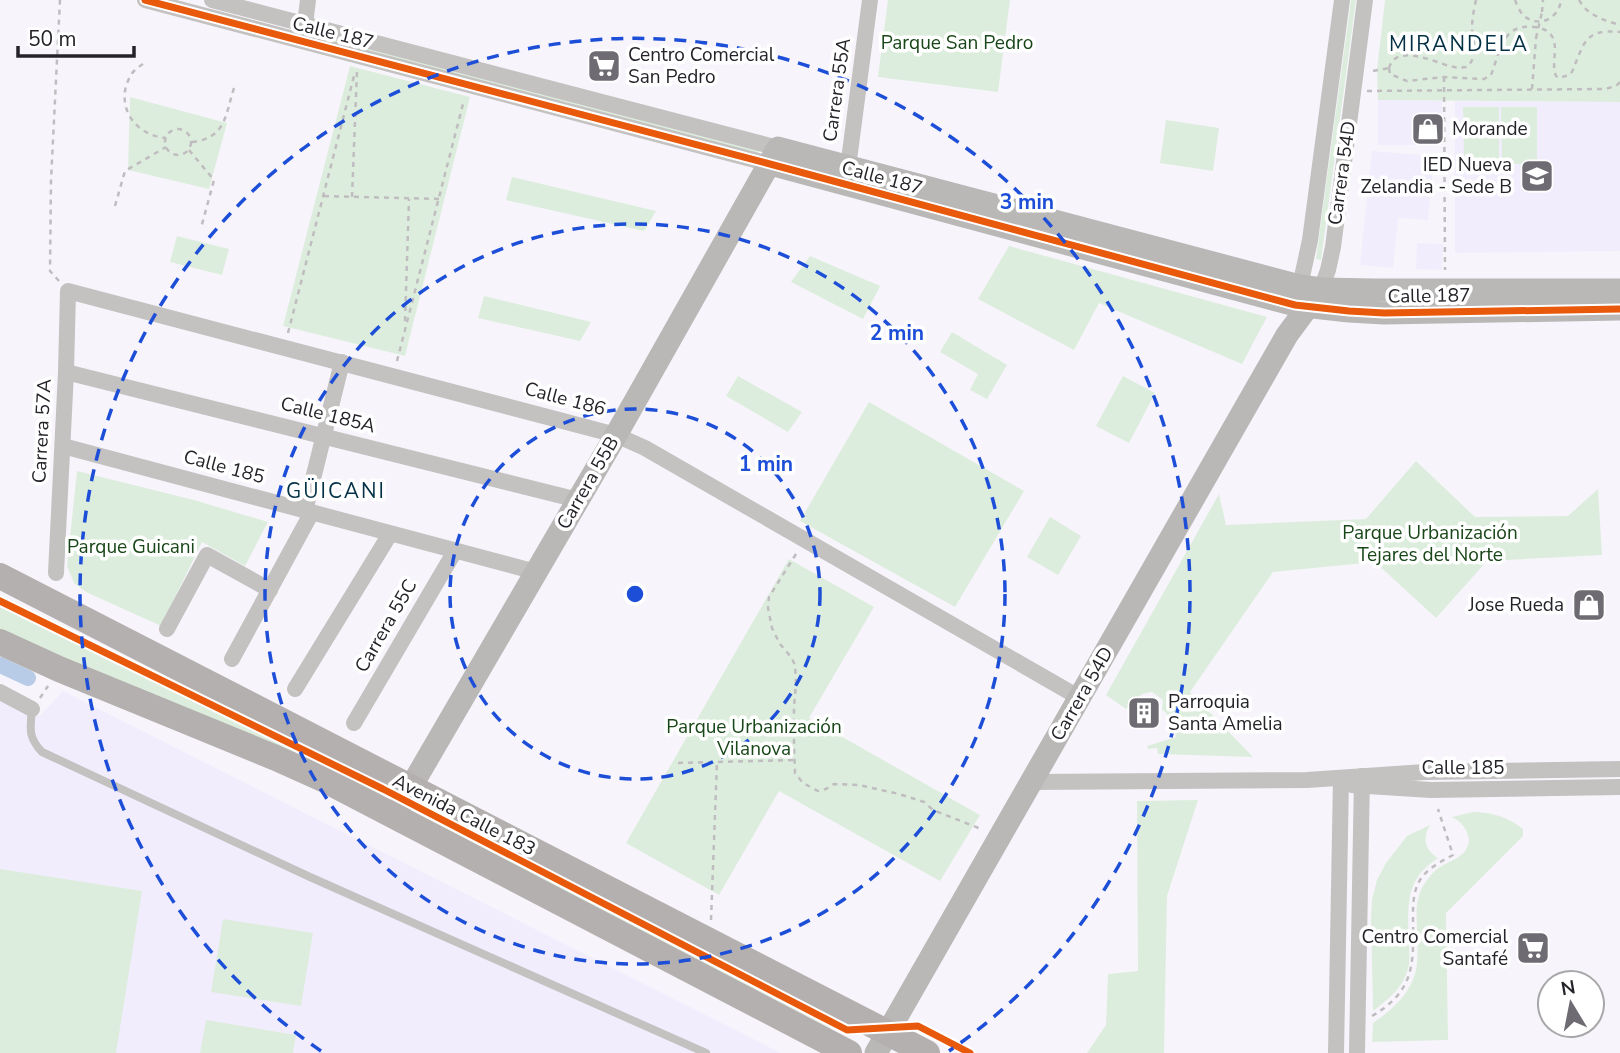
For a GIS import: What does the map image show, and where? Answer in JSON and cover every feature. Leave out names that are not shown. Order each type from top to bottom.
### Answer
[{"type":"main road","name":"Avenida Calle 183","points":[[0,576],[411,788],[882,1043],[927,1053]]},
{"type":"main road","points":[[0,592],[78,631],[154,655]]},
{"type":"main road","name":"Avenida Calle 183","points":[[0,642],[302,769],[849,1053]]},
{"type":"street","name":"Calle 187","points":[[145,0],[774,156]]},
{"type":"street","name":"Calle 187","points":[[212,0],[847,176],[1306,297],[1384,313],[1620,309]]},
{"type":"street","points":[[302,41],[307,0]]},
{"type":"street","name":"Carrera 55A","points":[[847,176],[870,0]]},
{"type":"street","name":"Carrera 54D","points":[[1306,297],[1310,240],[1342,0]]},
{"type":"street","name":"Carrera 54D","points":[[882,1043],[1287,335],[1306,297],[1328,270],[1365,0]]},
{"type":"street","name":"Carrera 55B","points":[[394,816],[616,435],[774,156]]},
{"type":"street","name":"Calle 187","points":[[1306,297],[1405,290],[1620,290]]},
{"type":"street","name":"Calle 186","points":[[68,291],[616,435],[645,448],[1080,698]]},
{"type":"street","name":"Carrera 57A","points":[[56,573],[68,291]]},
{"type":"street","points":[[232,659],[308,512],[342,362]]},
{"type":"street","name":"Calle 185A","points":[[66,372],[578,500]]},
{"type":"street","name":"Calle 185","points":[[63,446],[536,572]]},
{"type":"street","points":[[295,689],[390,534]]},
{"type":"street","name":"Carrera 55C","points":[[354,723],[454,551]]},
{"type":"street","points":[[167,629],[208,555],[270,590]]},
{"type":"street","points":[[0,692],[32,709]]},
{"type":"street","name":"Calle 185","points":[[1362,781],[1425,772],[1620,769]]},
{"type":"street","points":[[1336,1053],[1341,781]]},
{"type":"street","points":[[1357,1053],[1362,781]]},
{"type":"street","name":"Calle 185","points":[[1032,782],[1362,781],[1431,790],[1620,787]]},
{"type":"street","points":[[1340,882],[1355,882],[1361,885]]},
{"type":"lane","points":[[32,709],[32,743],[42,752],[310,877],[706,1053]]},
{"type":"path","points":[[60,0],[51,180],[50,271],[68,291]]},
{"type":"path","points":[[1476,0],[1472,23],[1475,54],[1467,67],[1450,66],[1413,56],[1395,58],[1390,62],[1390,74],[1407,81],[1444,77],[1484,79],[1491,75],[1507,35],[1514,29],[1528,27],[1544,29],[1550,34],[1554,40],[1553,63],[1556,76],[1567,77],[1589,37],[1599,31],[1620,32]]},
{"type":"path","points":[[1515,0],[1522,15],[1539,22],[1544,22],[1557,13],[1561,0]]},
{"type":"path","points":[[1532,89],[1536,38],[1544,0]]},
{"type":"path","points":[[1579,0],[1581,5],[1595,16],[1620,25]]},
{"type":"path","points":[[144,64],[133,71],[128,81],[125,93],[128,114],[139,129],[166,138]]},
{"type":"path","points":[[288,336],[358,64],[352,197]]},
{"type":"path","points":[[1444,77],[1445,269]]},
{"type":"path","points":[[1353,91],[1605,89],[1620,82]]},
{"type":"path","points":[[192,142],[207,139],[220,130],[234,88]]},
{"type":"path","points":[[396,364],[466,93]]},
{"type":"path","points":[[178,128],[189,134],[192,142],[189,150],[176,155],[166,147],[166,138],[170,131],[178,128]]},
{"type":"path","points":[[115,206],[125,171],[166,147]]},
{"type":"path","points":[[189,150],[214,180],[201,228]]},
{"type":"path","points":[[324,196],[439,199]]},
{"type":"path","points":[[405,329],[409,199]]},
{"type":"path","points":[[798,551],[769,597],[768,608],[772,628],[794,665],[796,774],[803,783],[818,791],[834,784],[859,785],[924,802],[933,810],[960,822],[975,825]]},
{"type":"path","points":[[32,709],[60,669]]},
{"type":"path","points":[[678,763],[794,760]]},
{"type":"path","points":[[710,921],[716,762]]},
{"type":"path","points":[[1369,1018],[1386,1008],[1398,995],[1412,968],[1413,900],[1417,886],[1432,868],[1453,856],[1438,809]]},
{"type":"shaded area","points":[[1378,100],[1442,101],[1441,145],[1378,145]]},
{"type":"shaded area","name":"IED Nueva Zelandia - Sede B","points":[[1455,101],[1620,102],[1620,251],[1455,253]]},
{"type":"shaded area","points":[[1372,151],[1434,156],[1428,220],[1398,218],[1393,268],[1360,265]]},
{"type":"shaded area","points":[[1417,243],[1443,244],[1442,270],[1416,269]]},
{"type":"shaded area","points":[[63,691],[781,1053],[0,1053],[0,697],[40,716]]},
{"type":"green space","name":"Parque San Pedro","points":[[888,0],[1010,0],[998,92],[878,77]]},
{"type":"green space","points":[[1351,0],[1356,0],[1321,260],[1316,259]]},
{"type":"green space","points":[[1385,0],[1620,0],[1620,102],[1378,100],[1377,70]]},
{"type":"green space","points":[[319,36],[760,151],[758,153]]},
{"type":"green space","points":[[350,66],[470,97],[405,356],[283,326]]},
{"type":"green space","points":[[130,97],[227,123],[209,189],[128,170]]},
{"type":"green space","points":[[1463,107],[1499,107],[1499,164],[1464,164]]},
{"type":"green space","points":[[1501,107],[1537,107],[1537,164],[1502,164]]},
{"type":"green space","points":[[1166,120],[1219,128],[1213,171],[1160,163]]},
{"type":"green space","points":[[512,177],[656,211],[644,231],[506,200]]},
{"type":"green space","points":[[177,236],[229,249],[222,275],[170,262]]},
{"type":"green space","points":[[1009,246],[1267,317],[1242,364],[1099,303],[1074,350],[978,299]]},
{"type":"green space","points":[[810,256],[880,286],[863,319],[791,282]]},
{"type":"green space","points":[[484,296],[591,322],[580,341],[478,318]]},
{"type":"green space","points":[[952,332],[1007,365],[987,399],[970,390],[978,374],[940,352]]},
{"type":"green space","points":[[738,376],[802,412],[788,432],[726,396]]},
{"type":"green space","points":[[1123,376],[1155,393],[1129,443],[1096,426]]},
{"type":"green space","points":[[869,402],[1024,491],[955,607],[800,521]]},
{"type":"green space","name":"Parque Urbanización Tejares del Norte","points":[[1416,461],[1475,517],[1568,516],[1598,489],[1602,555],[1487,561],[1436,618],[1375,562],[1273,572],[1190,692],[1253,757],[1158,754],[1157,748],[1148,749],[1147,746],[1176,737],[1172,719],[1162,709],[1163,700],[1152,692],[1142,694],[1126,709],[1106,695],[1219,494],[1226,525],[1366,519]]},
{"type":"green space","name":"Parque Guicani","points":[[77,471],[194,500],[268,522],[245,566],[202,542],[161,626],[86,592],[74,583],[67,566]]},
{"type":"green space","points":[[1050,517],[1081,536],[1058,575],[1027,557]]},
{"type":"green space","name":"Parque Urbanización Vilanova","points":[[789,559],[874,607],[809,718],[980,815],[940,881],[779,791],[719,895],[626,843]]},
{"type":"green space","points":[[0,604],[374,788],[371,793],[0,631]]},
{"type":"green space","points":[[1198,800],[1167,896],[1164,1053],[1087,1053],[1106,1025],[1108,974],[1138,971],[1137,801]]},
{"type":"green space","points":[[1473,812],[1505,818],[1523,829],[1523,836],[1446,913],[1448,1040],[1372,1042],[1373,1023],[1400,1000],[1410,986],[1416,970],[1417,908],[1421,890],[1435,871],[1461,855],[1468,845],[1468,834],[1462,824],[1452,817]]},
{"type":"green space","points":[[437,820],[833,1024],[830,1028],[435,825]]},
{"type":"green space","points":[[1430,825],[1426,843],[1438,858],[1419,875],[1410,895],[1407,972],[1396,991],[1373,1011],[1371,918],[1377,880],[1386,863],[1407,836]]},
{"type":"green space","points":[[0,869],[142,891],[116,1053],[0,1053]]},
{"type":"green space","points":[[223,919],[313,933],[301,1006],[211,992]]},
{"type":"green space","points":[[206,1020],[296,1035],[293,1053],[200,1053]]},
{"type":"waterway","points":[[0,665],[28,678]]},
{"type":"cycle path","points":[[145,0],[1295,305],[1384,313],[1620,309]]},
{"type":"cycle path","points":[[0,601],[383,789],[847,1030],[918,1026],[970,1053]]},
{"type":"place","name":"Centro Comercial San Pedro","points":[[604,66]]},
{"type":"place","name":"Morande","points":[[1428,129]]},
{"type":"place","name":"IED Nueva Zelandia - Sede B","points":[[1537,176]]},
{"type":"place","name":"Jose Rueda","points":[[1589,605]]},
{"type":"place","name":"Parroquia Santa Amelia","points":[[1144,713]]},
{"type":"place","name":"Centro Comercial Santafé","points":[[1533,948]]},
{"type":"district","name":"MIRANDELA","points":[[1459,44]]},
{"type":"district","name":"GÜICANI","points":[[336,491]]}]
